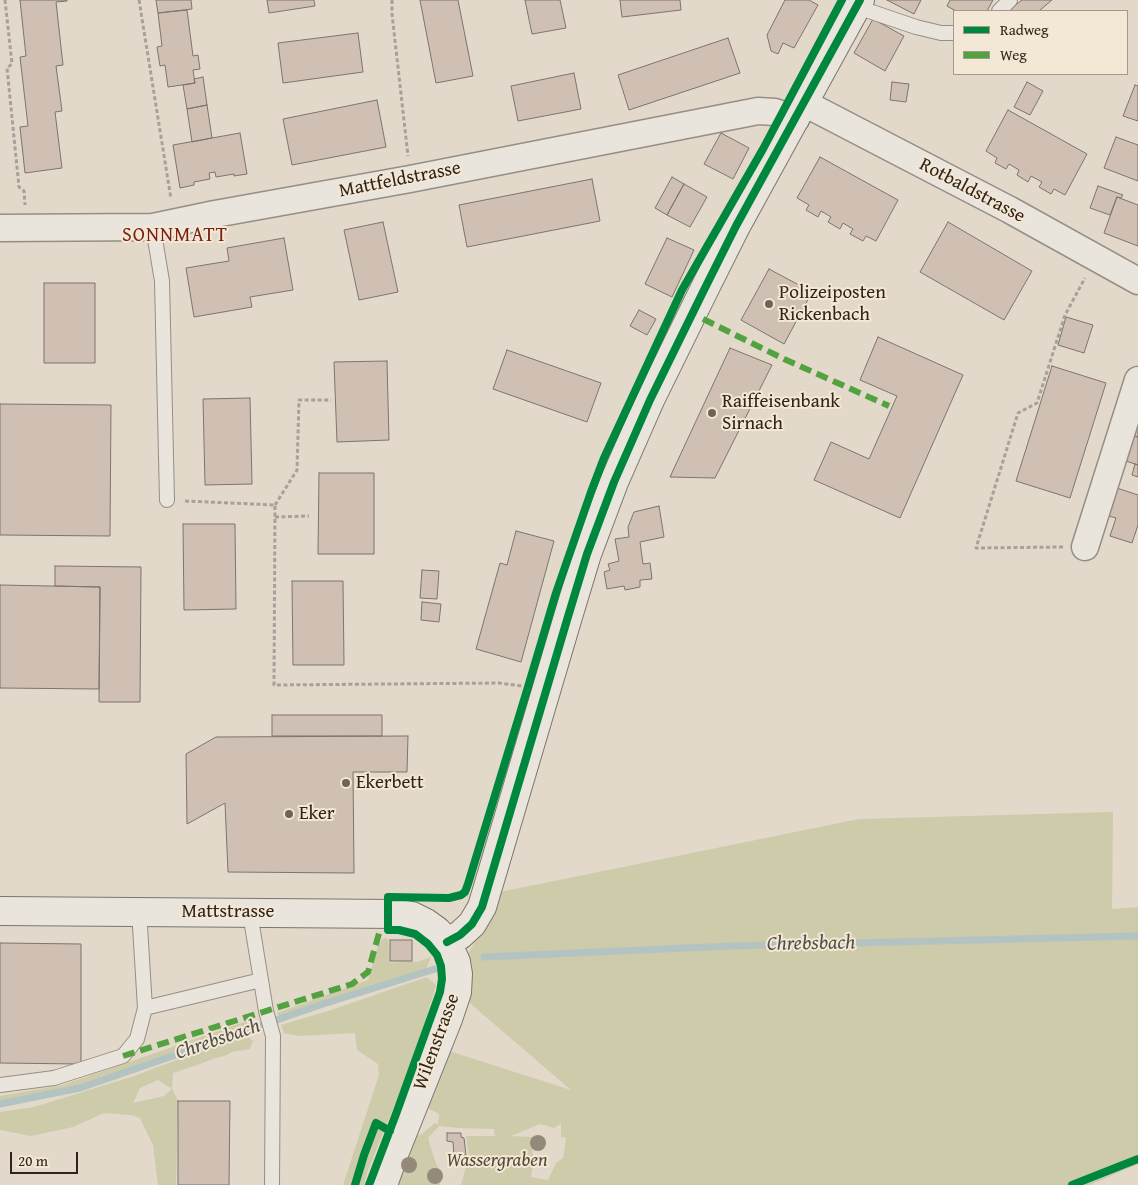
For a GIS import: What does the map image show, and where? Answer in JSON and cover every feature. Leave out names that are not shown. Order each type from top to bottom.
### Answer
[{"type":"street","points":[[447,942],[460,935],[472,924],[482,907],[567,620],[614,482],[650,400],[736,226],[858,3]]},
{"type":"street","name":"Mattfeldstrasse","points":[[0,228],[164,225],[758,111],[800,111]]},
{"type":"street","name":"Rotbaldstrasse","points":[[800,111],[1010,210],[1138,282]]},
{"type":"street","points":[[1085,547],[1138,380]]},
{"type":"street","name":"Mattstrasse","points":[[0,911],[400,914],[412,916],[426,923],[447,942]]},
{"type":"street","name":"Wilenstrasse","points":[[383,1185],[457,992],[458,974],[456,962],[447,942]]},
{"type":"lane","points":[[1000,10],[1010,0]]},
{"type":"lane","points":[[858,3],[868,11],[916,27],[941,33],[953,33]]},
{"type":"lane","points":[[164,225],[162,281],[166,500]]},
{"type":"lane","points":[[0,1085],[54,1078],[123,1056],[137,1040],[145,1008],[140,926],[141,912]]},
{"type":"lane","points":[[250,913],[266,1011],[273,1036],[272,1185]]},
{"type":"lane","points":[[145,1008],[261,980]]},
{"type":"path","points":[[5,0],[12,64],[7,68],[19,188],[24,190],[28,228]]},
{"type":"path","points":[[139,0],[164,225]]},
{"type":"path","points":[[392,0],[410,179]]},
{"type":"path","points":[[1085,547],[976,548],[1018,413],[1037,403],[1065,315],[1096,258]]},
{"type":"path","points":[[331,400],[299,400],[297,470],[275,505],[274,685],[500,683],[528,687],[526,697]]},
{"type":"path","points":[[166,500],[275,505]]},
{"type":"path","points":[[275,516],[309,516]]},
{"type":"green space","name":"Wassergraben","points":[[1113,812],[1112,909],[1138,907],[1138,1164],[1090,1185],[461,1185],[469,1156],[466,1136],[495,1136],[494,1129],[439,1126],[428,1138],[440,1172],[440,1185],[392,1185],[410,1138],[422,1134],[435,1123],[438,1125],[439,1114],[426,1107],[449,1051],[571,1090],[457,992],[458,974],[500,892],[859,819]],"holes":[[[540,1124],[554,1128],[561,1124],[561,1137],[566,1138],[563,1158],[556,1163],[548,1180],[531,1177],[533,1163],[532,1137],[511,1136]]]},
{"type":"green space","points":[[384,938],[388,939],[390,963],[417,962],[431,957],[426,970],[280,1020],[277,1013],[368,980],[379,943]]},
{"type":"green space","points":[[427,977],[436,985],[407,1074],[367,1173],[364,1185],[343,1185],[379,1075],[378,1064],[357,1050],[355,1033],[300,1036],[284,1033],[281,1025]]},
{"type":"green space","points":[[250,1020],[248,1030],[244,1032],[166,1059],[42,1096],[0,1104],[0,1096],[63,1085]]},
{"type":"green space","points":[[248,1035],[251,1040],[259,1042],[253,1041],[250,1049],[232,1052],[173,1073],[172,1088],[178,1101],[176,1185],[158,1185],[153,1145],[140,1118],[131,1115],[104,1113],[73,1127],[31,1136],[0,1130],[0,1112],[34,1107],[134,1076]],"holes":[[[158,1080],[172,1089],[164,1096],[133,1103],[140,1088]]]},
{"type":"building","points":[[20,0],[67,0],[56,2],[63,65],[56,66],[62,111],[55,112],[62,168],[25,173],[20,127],[28,126],[20,57],[26,56]]},
{"type":"building","points":[[156,0],[191,0],[192,9],[158,13]]},
{"type":"building","points":[[267,0],[314,0],[315,6],[269,13]]},
{"type":"building","points":[[420,0],[458,0],[473,76],[436,83]]},
{"type":"building","points":[[525,0],[560,0],[566,28],[532,34]]},
{"type":"building","points":[[620,0],[680,0],[681,10],[622,17]]},
{"type":"building","points":[[785,0],[809,0],[818,5],[794,48],[783,43],[778,54],[771,51],[767,35]]},
{"type":"building","points":[[887,0],[921,0],[914,14]]},
{"type":"building","points":[[950,0],[993,0],[988,10],[954,10],[947,6]]},
{"type":"building","points":[[1022,0],[1052,0],[1040,10],[1009,10]]},
{"type":"building","points":[[187,10],[193,56],[198,55],[200,69],[193,70],[195,83],[168,87],[165,65],[160,66],[157,47],[162,46],[158,13]]},
{"type":"building","points":[[873,19],[904,36],[885,71],[854,53]]},
{"type":"building","points":[[358,33],[363,72],[283,83],[278,43]]},
{"type":"building","points":[[728,38],[740,73],[629,110],[618,75]]},
{"type":"building","points":[[574,73],[581,109],[518,121],[511,86]]},
{"type":"building","points":[[203,77],[207,105],[187,109],[183,85],[195,83],[194,79]]},
{"type":"building","points":[[892,82],[909,84],[906,102],[890,100]]},
{"type":"building","points":[[1027,82],[1043,91],[1030,115],[1014,107]]},
{"type":"building","points":[[1135,85],[1138,86],[1138,121],[1123,116]]},
{"type":"building","points":[[377,100],[386,147],[292,165],[283,119]]},
{"type":"building","points":[[207,105],[212,138],[192,142],[187,109]]},
{"type":"building","points":[[1008,110],[1087,154],[1065,195],[1054,189],[1051,194],[1039,187],[1042,182],[1031,176],[1028,182],[1017,175],[1019,170],[1009,164],[1006,169],[995,163],[997,158],[986,151]]},
{"type":"building","points":[[240,133],[247,174],[216,177],[215,172],[209,173],[210,179],[194,182],[194,185],[180,188],[173,145]]},
{"type":"building","points":[[721,133],[749,148],[733,179],[704,164]]},
{"type":"building","points":[[1116,137],[1138,145],[1138,181],[1104,168]]},
{"type":"building","points":[[820,157],[898,200],[876,241],[866,236],[863,241],[850,234],[853,229],[843,223],[840,229],[828,222],[831,217],[821,211],[818,217],[806,210],[809,205],[797,198]]},
{"type":"building","points":[[672,177],[684,184],[667,215],[655,208]]},
{"type":"building","points":[[592,179],[600,221],[467,247],[459,205]]},
{"type":"building","points":[[684,184],[707,197],[690,227],[667,215]]},
{"type":"building","points":[[1098,186],[1123,195],[1121,198],[1117,197],[1110,215],[1090,208]]},
{"type":"building","points":[[1117,197],[1138,205],[1138,246],[1104,233]]},
{"type":"building","points":[[383,222],[398,292],[359,300],[344,230]]},
{"type":"building","points":[[948,222],[1032,271],[1004,320],[920,272]]},
{"type":"building","points":[[284,238],[293,290],[250,297],[252,307],[194,317],[186,268],[229,261],[227,248]]},
{"type":"building","points":[[667,238],[694,250],[672,297],[645,284]]},
{"type":"building","points":[[769,269],[812,292],[784,344],[741,320]]},
{"type":"building","points":[[44,283],[95,283],[95,363],[44,363]]},
{"type":"building","points":[[639,310],[656,319],[647,335],[630,326]]},
{"type":"building","points":[[1066,317],[1093,325],[1084,353],[1058,345]]},
{"type":"building","points":[[878,337],[963,375],[900,518],[814,480],[831,442],[869,459],[897,396],[860,380]]},
{"type":"building","points":[[730,348],[772,365],[715,478],[670,477]]},
{"type":"building","points":[[507,350],[601,383],[587,422],[493,389]]},
{"type":"building","points":[[387,361],[389,440],[337,442],[334,362]]},
{"type":"building","points":[[1052,366],[1106,383],[1070,498],[1016,481]]},
{"type":"building","points":[[250,398],[252,484],[205,485],[203,399]]},
{"type":"building","points":[[0,404],[111,405],[110,536],[0,535]]},
{"type":"building","points":[[1138,423],[1138,437],[1134,436]]},
{"type":"building","points":[[1134,436],[1138,437],[1138,465],[1126,461]]},
{"type":"building","points":[[1135,464],[1138,465],[1138,477],[1132,475]]},
{"type":"building","points":[[319,473],[374,473],[374,554],[318,554]]},
{"type":"building","points":[[1117,488],[1138,495],[1138,525],[1132,543],[1110,536],[1116,518],[1109,516]]},
{"type":"building","points":[[659,506],[664,537],[640,542],[643,564],[650,563],[652,579],[640,580],[640,587],[625,590],[624,586],[607,589],[604,572],[610,570],[608,564],[619,561],[615,539],[629,537],[628,527],[634,512]]},
{"type":"building","points":[[183,524],[235,524],[236,609],[184,610]]},
{"type":"building","points":[[516,531],[554,541],[521,662],[476,649],[500,563],[507,565]]},
{"type":"building","points":[[55,566],[141,567],[140,702],[99,702],[100,587],[55,586]]},
{"type":"building","points":[[422,570],[439,571],[437,599],[420,598]]},
{"type":"building","points":[[292,581],[343,581],[344,665],[293,665]]},
{"type":"building","points":[[0,585],[100,587],[99,689],[0,688]]},
{"type":"building","points":[[422,602],[441,604],[439,622],[421,620]]},
{"type":"building","points":[[272,715],[382,715],[382,736],[272,736]]},
{"type":"building","name":"Eker","points":[[408,736],[407,772],[353,772],[354,873],[228,872],[225,803],[187,824],[186,754],[216,737]]},
{"type":"building","points":[[390,940],[412,940],[412,961],[390,961]]},
{"type":"building","points":[[0,943],[81,944],[81,1064],[0,1063]]},
{"type":"building","points":[[178,1101],[230,1101],[229,1185],[178,1185]]},
{"type":"building","points":[[447,1133],[461,1133],[461,1137],[464,1138],[466,1155],[454,1156],[453,1142],[447,1141]]},
{"type":"waterway","name":"Chrebsbach","points":[[484,957],[732,946],[1138,936]]},
{"type":"waterway","name":"Chrebsbach","points":[[0,1104],[80,1088],[323,1004],[435,969]]},
{"type":"marked path","points":[[703,319],[784,359],[889,406]]},
{"type":"marked path","points":[[123,1056],[352,984],[368,972],[380,930]]},
{"type":"cycle path","points":[[369,1185],[440,992],[442,979],[441,966],[437,955],[428,944],[415,934],[399,930],[388,930],[388,897],[449,898],[465,892],[556,593],[604,458],[682,290],[763,149],[842,0]]},
{"type":"cycle path","points":[[447,942],[460,935],[472,924],[482,907],[587,554],[614,482],[650,400],[736,226],[860,0]]},
{"type":"cycle path","points":[[355,1185],[376,1123],[390,1131]]},
{"type":"cycle path","points":[[1072,1185],[1138,1159]]},
{"type":"place","name":"Polizeiposten Rickenbach","points":[[769,304]]},
{"type":"place","name":"Raiffeisenbank Sirnach","points":[[712,413]]},
{"type":"place","name":"Ekerbett","points":[[346,783]]},
{"type":"place","name":"Eker","points":[[289,814]]},
{"type":"district","name":"SONNMATT","points":[[175,236]]}]
